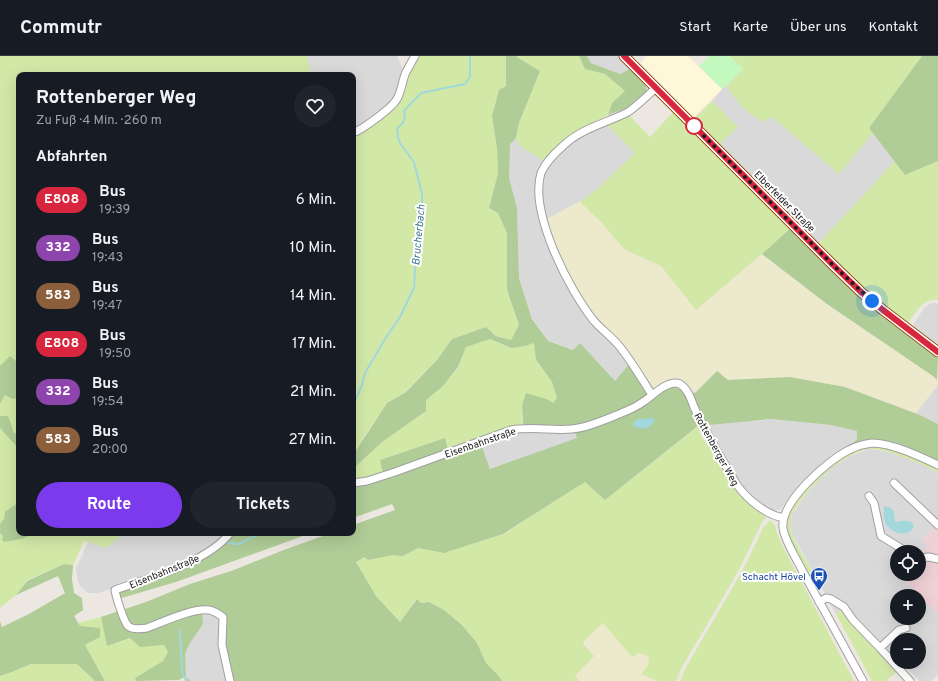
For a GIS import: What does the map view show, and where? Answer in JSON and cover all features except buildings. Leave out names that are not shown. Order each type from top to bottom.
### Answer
[{"type":"main road","name":"Elberfelder Straße","points":[[624,56],[861,292],[938,352]]},
{"type":"street","points":[[356,132],[384,112],[396,101],[406,73],[416,56]]},
{"type":"street","points":[[652,395],[620,346],[594,320],[575,292],[558,262],[542,220],[538,185],[542,171],[549,160],[565,144],[580,133],[630,111],[656,88]]},
{"type":"street","name":"Rottenberger Weg","points":[[652,395],[673,383],[678,383],[686,389],[701,424],[743,493],[750,500],[775,517],[784,518]]},
{"type":"street","name":"Eisenbahnstraße","points":[[356,483],[395,472],[512,430],[523,428],[574,429],[584,427],[633,408],[652,395]]},
{"type":"street","points":[[863,681],[819,602],[788,542],[784,530],[784,518],[787,510],[795,498],[826,465],[849,450],[861,445],[873,443],[892,446],[938,465]]},
{"type":"street","points":[[894,482],[938,525]]},
{"type":"street","points":[[869,496],[874,503],[881,536],[896,545]]},
{"type":"street","name":"Eisenbahnstraße","points":[[227,536],[198,559],[116,590],[116,595],[125,621],[133,628],[147,628],[178,616],[202,610],[210,610],[223,617],[222,645],[230,681]]},
{"type":"street","points":[[926,557],[938,559]]},
{"type":"street","points":[[819,602],[826,598],[831,599],[844,607],[853,620],[910,681]]},
{"type":"street","points":[[880,648],[899,630],[906,628]]},
{"type":"shaded area","points":[[307,56],[397,56],[405,74],[401,89],[383,112],[356,131],[356,72],[310,72]]},
{"type":"shaded area","points":[[587,56],[618,56],[630,69],[620,74],[591,63]]},
{"type":"shaded area","points":[[646,56],[688,56],[722,89],[694,118],[641,63]]},
{"type":"shaded area","points":[[726,85],[743,108],[762,121],[772,117],[839,174],[873,133],[895,161],[818,244],[720,144],[738,127],[712,101]]},
{"type":"shaded area","points":[[606,124],[635,153],[597,189],[581,201],[545,221],[540,185],[544,171],[567,146],[581,136]]},
{"type":"shaded area","points":[[516,138],[520,146],[544,161],[537,171],[535,186],[540,222],[556,264],[575,298],[630,363],[615,381],[580,343],[574,350],[548,341],[532,318],[519,277],[517,208],[509,179],[509,144]]},
{"type":"shaded area","points":[[580,201],[602,222],[624,249],[643,259],[661,265],[696,310],[762,254],[828,304],[934,376],[938,381],[937,386],[916,413],[846,387],[791,378],[728,380],[717,371],[695,392],[682,380],[672,378],[652,388],[626,348],[597,319],[560,261],[545,220]]},
{"type":"shaded area","points":[[931,303],[938,304],[938,346],[912,327],[924,308]]},
{"type":"shaded area","points":[[938,380],[938,424],[916,413],[937,386]]},
{"type":"shaded area","points":[[771,419],[831,425],[858,431],[857,439],[850,446],[838,451],[827,459],[810,475],[779,510],[771,510],[747,493],[703,421],[758,421]]},
{"type":"shaded area","points":[[575,431],[578,438],[490,469],[482,447],[490,440],[514,432]]},
{"type":"shaded area","points":[[868,449],[895,454],[926,466],[938,473],[938,524],[923,540],[928,546],[926,548],[926,545],[890,545],[890,581],[906,581],[914,589],[890,589],[890,625],[926,625],[926,602],[938,615],[938,675],[931,681],[920,681],[907,669],[926,669],[926,633],[890,633],[890,658],[842,608],[836,614],[793,535],[789,523],[792,515],[803,498],[834,466],[849,457]]},
{"type":"shaded area","points":[[936,526],[938,527],[938,615],[926,602],[926,589],[914,589],[906,581],[926,581],[926,548],[928,546],[922,541]]},
{"type":"shaded area","points":[[120,536],[223,536],[198,557],[161,572],[98,593],[88,593],[78,582],[76,569],[88,542],[106,547]]},
{"type":"shaded area","points":[[202,609],[220,611],[231,681],[190,681],[186,676],[185,654],[190,643],[203,624]]},
{"type":"shaded area","points":[[603,623],[632,656],[638,653],[644,654],[649,659],[647,669],[642,675],[658,681],[579,681],[575,676],[594,656],[583,642]]},
{"type":"green space","points":[[0,56],[307,56],[310,72],[16,72],[16,536],[120,536],[106,548],[84,541],[73,565],[64,564],[27,580],[16,595],[0,608]]},
{"type":"green space","points":[[418,56],[506,56],[506,86],[499,90],[492,116],[497,148],[498,173],[489,208],[498,213],[507,233],[507,291],[519,326],[511,340],[497,336],[486,327],[452,339],[437,360],[405,392],[387,403],[356,450],[356,135],[387,113]]},
{"type":"green space","points":[[506,56],[517,56],[540,71],[519,123],[516,138],[510,144],[509,178],[517,208],[519,278],[532,319],[548,341],[573,350],[580,343],[615,381],[630,363],[648,393],[645,397],[632,406],[582,425],[523,426],[522,405],[526,393],[549,400],[553,403],[557,398],[552,382],[536,360],[534,343],[511,348],[490,339],[466,347],[458,367],[443,386],[426,400],[426,411],[382,442],[356,466],[356,450],[387,403],[406,392],[437,360],[452,339],[486,327],[496,336],[511,340],[519,325],[507,290],[507,233],[498,213],[489,208],[498,173],[497,148],[492,116],[499,90],[506,86]]},
{"type":"green space","points":[[517,56],[579,56],[585,69],[605,74],[626,92],[612,103],[608,115],[589,125],[557,147],[544,161],[519,145],[516,138],[519,123],[540,71]]},
{"type":"green space","points":[[579,56],[587,56],[591,63],[620,74],[630,69],[646,86],[646,92],[627,108],[608,115],[612,103],[625,91],[605,74],[585,69]]},
{"type":"green space","points":[[709,56],[730,56],[743,69],[722,89],[699,66]]},
{"type":"green space","points":[[730,56],[922,56],[869,128],[873,133],[839,174],[772,117],[762,122],[743,108],[726,86],[743,69]]},
{"type":"green space","points":[[922,56],[938,56],[938,161],[905,175],[869,128]]},
{"type":"green space","points":[[712,101],[738,127],[720,144],[694,118]]},
{"type":"green space","points":[[673,112],[791,229],[696,310],[661,266],[624,249],[602,223],[580,202],[597,189],[635,153],[606,124],[629,115],[650,137]]},
{"type":"green space","points":[[895,161],[905,175],[938,161],[938,300],[924,303],[908,323],[856,281],[818,244]]},
{"type":"green space","points":[[791,228],[883,315],[938,358],[937,380],[827,304],[762,254]]},
{"type":"green space","points":[[490,339],[510,348],[534,343],[536,361],[552,382],[557,398],[553,403],[522,405],[522,426],[449,449],[445,438],[380,460],[383,472],[366,478],[356,480],[356,466],[382,442],[426,411],[426,400],[443,386],[458,368],[466,347]]},
{"type":"green space","points":[[10,356],[16,361],[16,398],[13,399],[5,395],[0,404],[0,365]]},
{"type":"green space","points":[[717,371],[728,380],[790,377],[845,387],[920,415],[938,424],[938,461],[908,447],[892,442],[866,440],[850,446],[857,439],[857,431],[831,425],[771,419],[698,426],[605,500],[585,482],[503,534],[444,553],[418,548],[403,556],[393,555],[368,560],[365,557],[356,562],[376,596],[400,622],[417,599],[421,603],[429,602],[444,610],[462,625],[477,643],[486,663],[502,681],[231,681],[220,611],[202,609],[203,624],[190,643],[185,654],[186,676],[179,680],[136,681],[135,678],[163,661],[168,652],[164,645],[140,647],[130,638],[107,646],[101,617],[146,602],[190,584],[234,570],[323,536],[356,536],[356,524],[395,510],[392,504],[356,517],[356,484],[384,478],[380,460],[445,438],[450,456],[481,444],[490,469],[577,438],[575,431],[661,391],[673,387],[695,393]]},
{"type":"green space","points":[[0,416],[8,416],[14,433],[16,433],[16,446],[0,428]]},
{"type":"green space","points":[[699,426],[701,436],[718,457],[735,488],[766,517],[761,524],[742,564],[682,667],[676,681],[658,681],[641,674],[647,668],[649,661],[648,658],[643,654],[638,653],[632,657],[603,623],[583,642],[594,656],[575,676],[579,681],[502,681],[486,663],[477,643],[462,625],[444,610],[429,602],[420,603],[416,599],[400,622],[376,596],[356,562],[366,557],[368,560],[393,554],[404,556],[418,548],[443,553],[504,534],[585,482],[605,500]]},
{"type":"green space","points":[[873,447],[890,449],[906,454],[938,469],[938,473],[904,457],[873,449],[867,449],[859,452],[829,470],[800,502],[791,519],[790,525],[793,536],[812,571],[808,573],[789,537],[787,526],[788,519],[795,503],[814,480],[826,469],[851,453],[862,448]]},
{"type":"green space","points":[[16,504],[16,536],[29,536],[4,542],[2,540],[3,536],[0,533],[0,524],[4,519],[5,512]]},
{"type":"green space","points":[[770,520],[775,525],[785,551],[854,681],[680,681],[685,669],[745,566],[763,528]]},
{"type":"green space","points":[[228,536],[303,536],[176,582],[118,599],[119,590],[200,560]]},
{"type":"green space","points":[[64,564],[73,565],[72,579],[74,593],[82,598],[83,610],[74,616],[80,626],[100,628],[100,637],[85,645],[105,681],[95,681],[77,664],[31,664],[0,676],[0,621],[2,627],[29,614],[65,593],[58,576],[16,595],[27,581]]},
{"type":"green space","points":[[842,608],[890,663],[890,669],[895,669],[897,671],[886,681],[872,681],[836,614]]},
{"type":"green space","points":[[101,617],[107,646],[131,638],[140,647],[164,644],[168,652],[163,661],[135,678],[136,681],[105,681],[85,645],[100,637],[80,626],[78,623]]},
{"type":"green space","points":[[32,664],[77,664],[95,681],[0,681],[0,676]]},
{"type":"water","points":[[638,419],[654,419],[654,422],[647,428],[642,429],[633,426],[633,423]]},
{"type":"water","points":[[884,506],[892,509],[895,522],[905,521],[912,523],[914,525],[912,530],[904,534],[895,532],[887,526],[884,520]]},
{"type":"waterway","name":"Brucherbach","points":[[356,398],[365,373],[400,317],[414,288],[416,254],[422,226],[422,194],[414,162],[400,143],[397,129],[403,123],[405,117],[404,111],[421,93],[465,84],[470,77],[470,56]]},
{"type":"waterway","name":"Brucherbach","points":[[228,543],[239,544],[255,536]]},
{"type":"waterway","name":"Brucherbach","points":[[180,630],[182,671],[186,681]]},
{"type":"bus line","name":"E808","points":[[624,56],[861,292],[938,352]]},
{"type":"place","name":"Schacht Hövel","points":[[819,591]]},
{"type":"route","points":[[694,126],[833,265],[872,301]]}]
